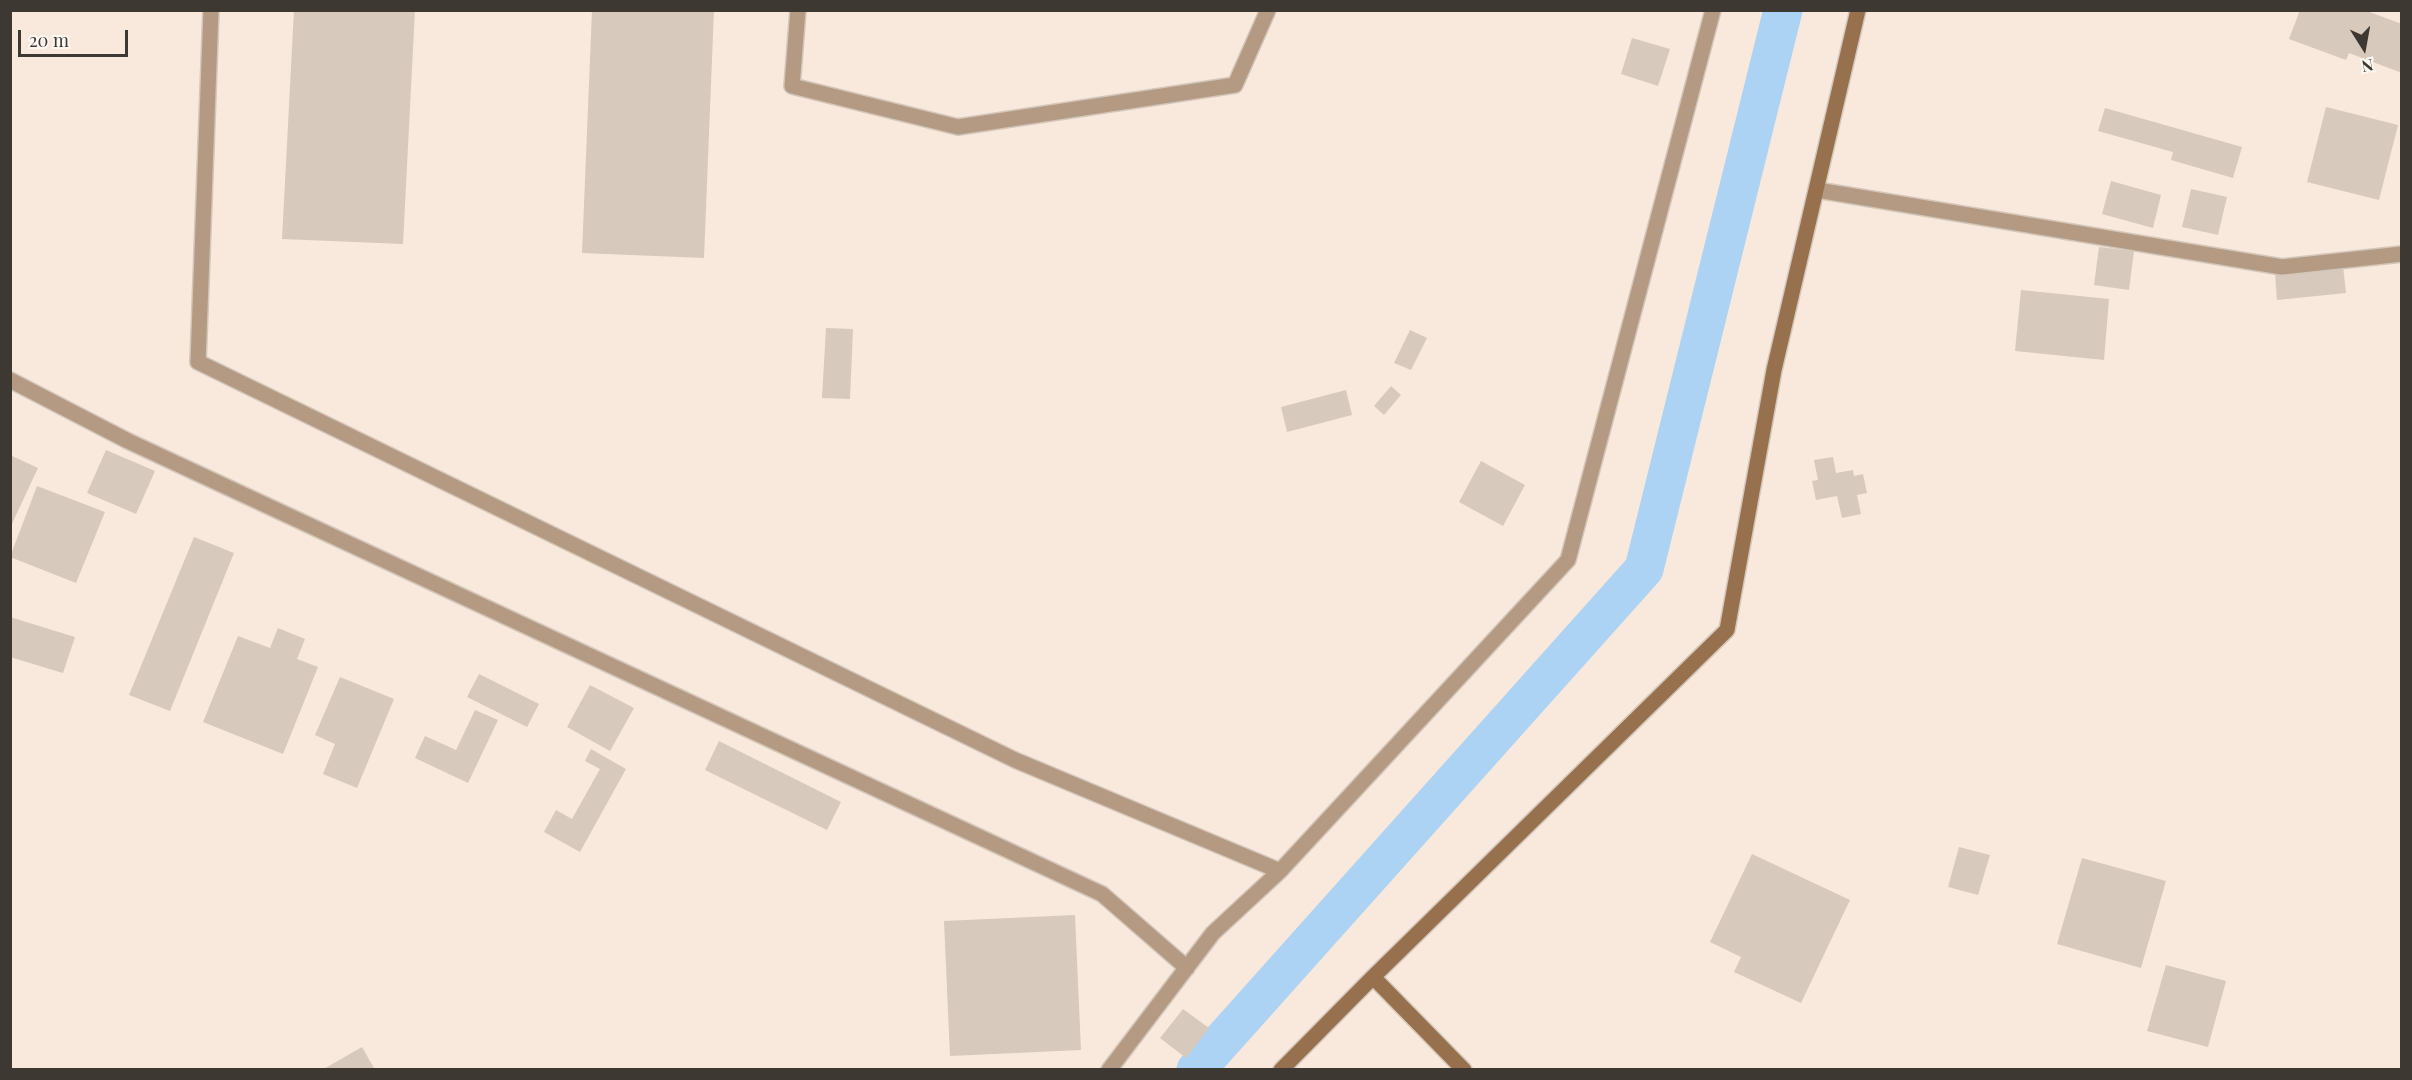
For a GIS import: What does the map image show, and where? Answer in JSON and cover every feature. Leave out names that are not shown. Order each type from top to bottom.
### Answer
[{"type":"street","points":[[211,10],[198,362],[1016,760],[1280,871]]},
{"type":"street","points":[[798,10],[792,86],[958,127],[1235,85],[1268,10]]},
{"type":"street","points":[[1109,1070],[1213,933],[1280,871],[1568,560],[1713,10]]},
{"type":"street","points":[[1281,1070],[1373,976],[1727,630],[1774,370],[1858,10]]},
{"type":"street","points":[[1816,189],[2282,267],[2402,254]]},
{"type":"street","points":[[10,380],[139,446],[1102,894],[1187,968]]},
{"type":"street","points":[[1373,976],[1464,1070]]},
{"type":"building","points":[[294,10],[415,10],[403,244],[282,239]]},
{"type":"building","points":[[592,10],[714,10],[704,258],[582,253]]},
{"type":"building","points":[[2300,10],[2364,10],[2402,24],[2402,73],[2349,53],[2346,60],[2289,39]]},
{"type":"building","points":[[1632,38],[1670,49],[1658,86],[1621,74]]},
{"type":"building","points":[[2326,107],[2398,125],[2379,200],[2307,182]]},
{"type":"building","points":[[2105,108],[2242,147],[2233,178],[2171,160],[2173,152],[2098,131]]},
{"type":"building","points":[[2111,181],[2161,195],[2153,228],[2102,214]]},
{"type":"building","points":[[2191,189],[2227,197],[2218,235],[2182,227]]},
{"type":"building","points":[[2099,247],[2134,251],[2129,290],[2094,285]]},
{"type":"building","points":[[2343,266],[2346,293],[2277,300],[2275,273]]},
{"type":"building","points":[[2021,290],[2109,299],[2104,360],[2015,351]]},
{"type":"building","points":[[826,328],[853,329],[850,399],[822,398]]},
{"type":"building","points":[[1410,330],[1427,338],[1411,370],[1394,363]]},
{"type":"building","points":[[1391,386],[1401,395],[1384,415],[1374,406]]},
{"type":"building","points":[[1346,390],[1352,415],[1287,432],[1281,407]]},
{"type":"building","points":[[106,450],[155,471],[136,514],[87,493]]},
{"type":"building","points":[[10,455],[38,468],[10,528]]},
{"type":"building","points":[[1833,457],[1836,473],[1853,470],[1854,476],[1863,474],[1867,493],[1857,495],[1861,514],[1842,518],[1837,496],[1816,500],[1812,481],[1818,480],[1814,460]]},
{"type":"building","points":[[1481,461],[1525,485],[1503,526],[1459,502]]},
{"type":"building","points":[[37,486],[105,512],[76,583],[10,557]]},
{"type":"building","points":[[194,537],[234,553],[170,711],[129,695]]},
{"type":"building","points":[[10,617],[75,637],[63,673],[10,657]]},
{"type":"building","points":[[278,628],[305,639],[297,659],[318,667],[283,754],[203,722],[238,636],[270,648]]},
{"type":"building","points":[[479,674],[539,704],[527,727],[467,697]]},
{"type":"building","points":[[340,677],[394,699],[357,788],[323,774],[335,744],[315,735]]},
{"type":"building","points":[[590,685],[634,708],[610,751],[567,727]]},
{"type":"building","points":[[475,710],[498,720],[468,783],[415,758],[425,736],[456,750]]},
{"type":"building","points":[[719,741],[841,802],[827,830],[705,770]]},
{"type":"building","points":[[591,749],[626,769],[580,852],[544,832],[556,810],[572,819],[600,769],[585,761]]},
{"type":"building","points":[[1959,847],[1990,855],[1978,895],[1948,887]]},
{"type":"building","points":[[1752,854],[1850,900],[1801,1003],[1734,972],[1741,957],[1710,942]]},
{"type":"building","points":[[2082,858],[2166,881],[2141,968],[2057,944]]},
{"type":"building","points":[[1075,915],[1081,1050],[950,1056],[944,921]]},
{"type":"building","points":[[2166,965],[2226,981],[2208,1047],[2147,1031]]},
{"type":"building","points":[[1183,1009],[1209,1028],[1186,1058],[1160,1038]]},
{"type":"building","points":[[362,1047],[374,1068],[370,1070],[322,1070]]},
{"type":"waterway","points":[[1196,1070],[1644,569],[1783,10]]}]
